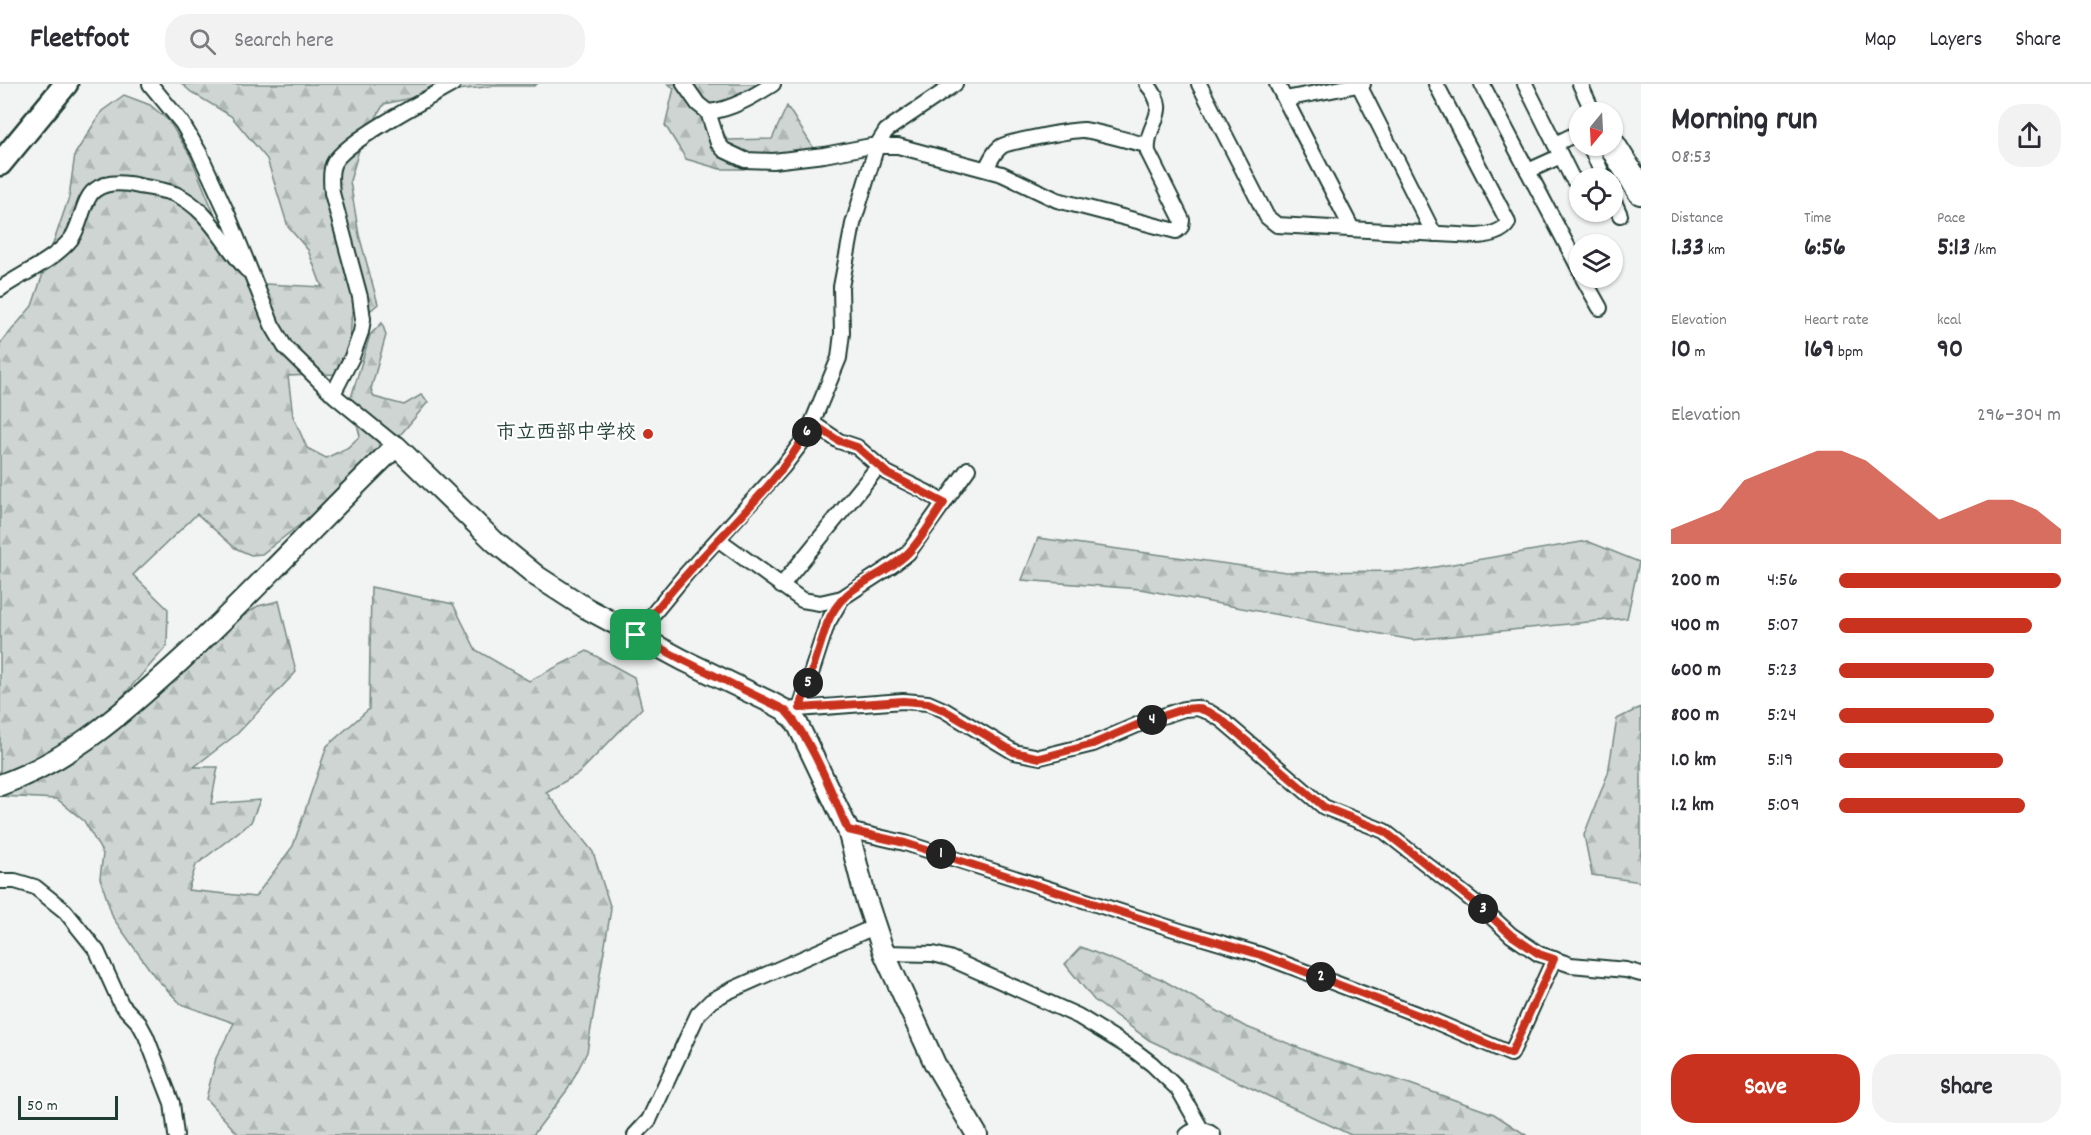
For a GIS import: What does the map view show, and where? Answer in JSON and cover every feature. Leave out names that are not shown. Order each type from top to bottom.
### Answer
[{"type":"highway","points":[[1618,156],[1641,191]]},
{"type":"main road","points":[[0,164],[66,84]]},
{"type":"street","points":[[150,84],[177,116],[199,152],[228,215],[272,325],[285,347],[333,394],[396,446],[495,542],[524,567],[586,608],[683,660],[792,709],[903,701],[928,703],[944,710],[1014,752],[1040,758],[1093,744],[1144,722],[1184,709],[1197,708],[1209,712],[1222,720],[1324,807],[1384,831],[1482,908],[1511,935],[1539,954],[1571,965],[1626,970],[1641,974]]},
{"type":"street","points":[[333,394],[352,357],[363,319],[360,297],[332,193],[331,176],[334,163],[349,146],[453,84]]},
{"type":"street","points":[[684,84],[698,104],[708,112],[718,143],[730,153],[745,160],[758,162],[804,158],[878,145],[898,147],[1012,177],[1049,198],[1176,231],[1181,227],[1182,220],[1150,159],[1147,145],[1159,104],[1147,84]]},
{"type":"street","points":[[708,112],[719,111],[731,106],[773,84]]},
{"type":"street","points":[[636,635],[686,574],[783,467],[802,442],[839,358],[842,333],[841,287],[844,268],[853,224],[878,145],[886,131],[954,84]]},
{"type":"street","points":[[1199,84],[1271,222],[1282,226],[1434,234],[1484,235],[1505,227],[1508,223],[1436,84]]},
{"type":"street","points":[[1277,84],[1352,229]]},
{"type":"street","points":[[1285,99],[1361,84],[1434,234]]},
{"type":"street","points":[[1482,84],[1569,249]]},
{"type":"street","points":[[1525,84],[1569,171]]},
{"type":"street","points":[[1580,84],[1588,102]]},
{"type":"street","points":[[986,169],[996,151],[1002,146],[1073,130],[1086,130],[1147,145]]},
{"type":"street","points":[[1528,171],[1569,141]]},
{"type":"street","points":[[1616,156],[1641,207]]},
{"type":"street","points":[[0,289],[65,246],[77,231],[92,193],[101,187],[117,184],[170,192],[199,210],[252,275]]},
{"type":"street","points":[[1589,288],[1600,308]]},
{"type":"street","points":[[812,423],[839,441],[857,447],[878,466],[901,481],[944,503]]},
{"type":"street","points":[[0,785],[33,773],[59,759],[124,711],[196,646],[396,446]]},
{"type":"street","points":[[781,586],[878,466]]},
{"type":"street","points":[[968,469],[905,556],[842,598],[831,613],[792,709],[848,830],[874,927],[884,953],[935,1064],[977,1135]]},
{"type":"street","points":[[719,540],[795,596],[810,603],[842,598]]},
{"type":"street","points":[[848,830],[905,843],[1261,955],[1426,1018],[1511,1054],[1554,959]]},
{"type":"street","points":[[0,881],[22,882],[41,892],[65,912],[97,951],[118,998],[146,1036],[172,1103],[176,1135]]},
{"type":"street","points":[[635,1135],[649,1120],[698,1014],[711,1001],[739,986],[874,927]]},
{"type":"street","points":[[884,953],[933,954],[949,958],[1078,1016],[1152,1064],[1179,1090],[1207,1132]]},
{"type":"street","points":[[1187,1135],[1193,1130],[1207,1132]]},
{"type":"green space","points":[[182,84],[537,84],[439,92],[384,104],[361,143],[350,181],[359,235],[378,304],[371,310],[352,312],[349,352],[336,374],[288,376],[293,416],[307,448],[326,458],[347,448],[360,436],[357,424],[348,408],[370,335],[382,323],[386,335],[371,389],[374,397],[404,405],[421,395],[428,402],[401,434],[378,436],[379,449],[337,502],[306,520],[262,554],[251,555],[235,548],[197,514],[133,575],[168,609],[167,646],[114,706],[258,606],[279,601],[296,672],[237,734],[194,767],[218,767],[211,804],[260,800],[251,822],[196,865],[188,890],[255,897],[293,846],[327,746],[369,709],[371,587],[453,604],[476,650],[529,681],[587,651],[634,677],[642,708],[578,774],[546,792],[593,852],[611,909],[587,1052],[568,1089],[533,1135],[239,1135],[206,1099],[216,1058],[234,1023],[181,1004],[155,977],[113,918],[100,878],[103,854],[84,821],[57,799],[0,796],[0,344],[32,306],[69,197],[75,154],[102,111],[124,95],[150,105],[169,121],[190,155],[247,283],[322,287],[308,250],[288,227],[267,159],[231,116]]},
{"type":"green space","points":[[668,84],[757,84],[746,97],[713,109],[727,140],[772,139],[787,106],[818,155],[743,169],[720,169],[686,159],[665,125],[674,88]]},
{"type":"green space","points":[[1038,538],[1286,572],[1412,571],[1587,541],[1639,562],[1627,618],[1413,640],[1140,589],[1022,580]]},
{"type":"green space","points":[[1641,707],[1641,882],[1592,875],[1584,835],[1608,773],[1617,719]]},
{"type":"green space","points":[[1081,947],[1161,979],[1244,1026],[1323,1057],[1410,1084],[1494,1114],[1526,1135],[1351,1135],[1149,1040],[1094,1000],[1065,964]]},
{"type":"place","name":"市立西部中学校","points":[[648,434]]},
{"type":"route","points":[[812,423],[839,441],[857,447],[887,473],[944,503],[905,556],[842,598],[831,613],[800,708],[903,701],[928,703],[944,710],[1014,752],[1040,758],[1093,744],[1144,722],[1184,709],[1197,708],[1209,712],[1222,720],[1324,807],[1384,831],[1433,872],[1482,908],[1511,935],[1539,954],[1554,959],[1551,969],[1511,1054],[1426,1018],[1261,955],[905,843],[848,830],[807,742],[797,723],[785,710],[636,635],[686,574],[783,467],[802,442],[812,423]]}]
